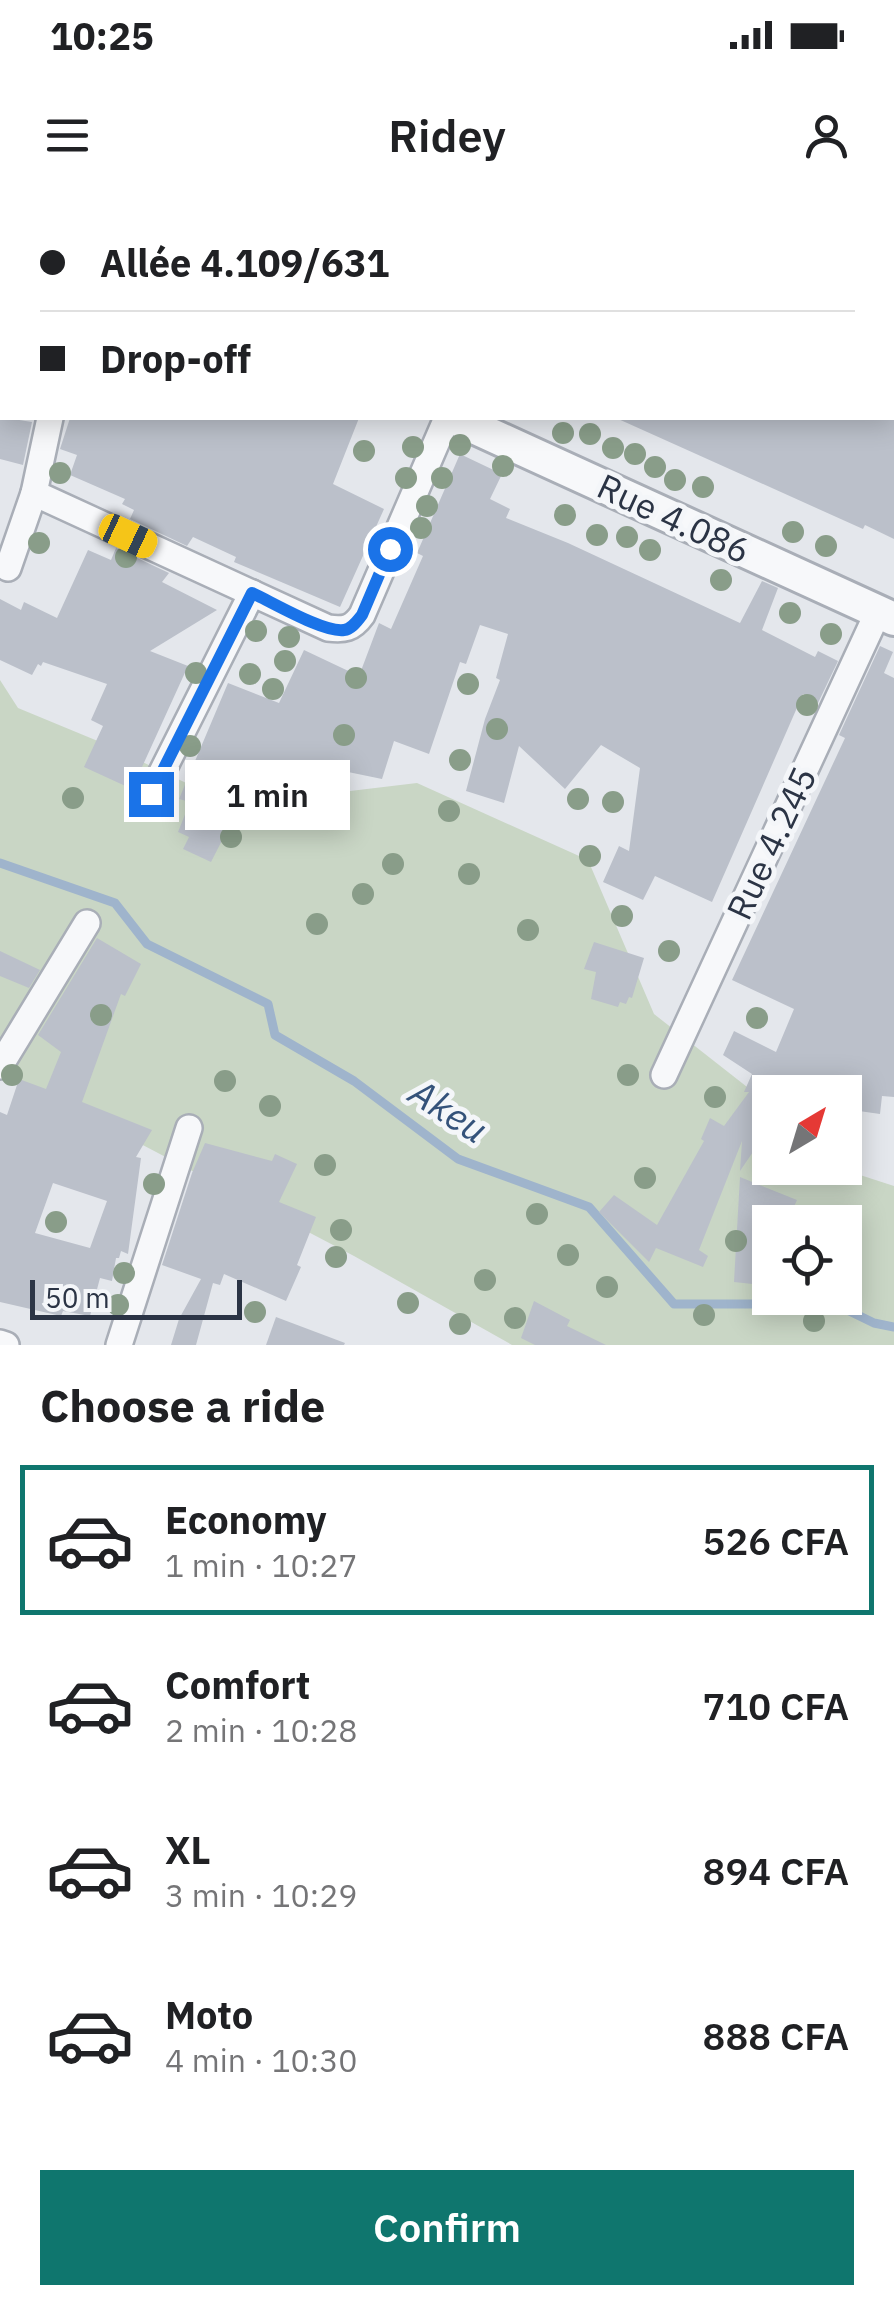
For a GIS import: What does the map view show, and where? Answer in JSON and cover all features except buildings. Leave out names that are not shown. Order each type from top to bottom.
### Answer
[{"type":"street","points":[[8,568],[34,492],[50,420]]},
{"type":"street","points":[[34,492],[328,628],[344,630],[362,615],[449,420]]},
{"type":"street","name":"Rue 4.086","points":[[454,420],[886,615]]},
{"type":"street","points":[[151,794],[252,593]]},
{"type":"street","name":"Rue 4.245","points":[[664,1075],[886,615]]},
{"type":"street","points":[[0,1066],[86,923]]},
{"type":"street","points":[[119,1345],[189,1128]]},
{"type":"green space","points":[[0,680],[18,708],[105,744],[232,805],[417,783],[588,860],[654,1014],[752,1091],[752,1185],[862,1185],[862,1176],[894,1186],[894,1345],[512,1345],[354,1256],[0,1070]]},
{"type":"waterway","name":"Akeu","points":[[0,863],[115,903],[147,944],[268,1004],[275,1035],[354,1081],[458,1159],[589,1207],[674,1304],[835,1304],[874,1323],[894,1327]]},
{"type":"route","points":[[151,794],[252,593],[328,628],[344,630],[362,615],[390,549]]}]
